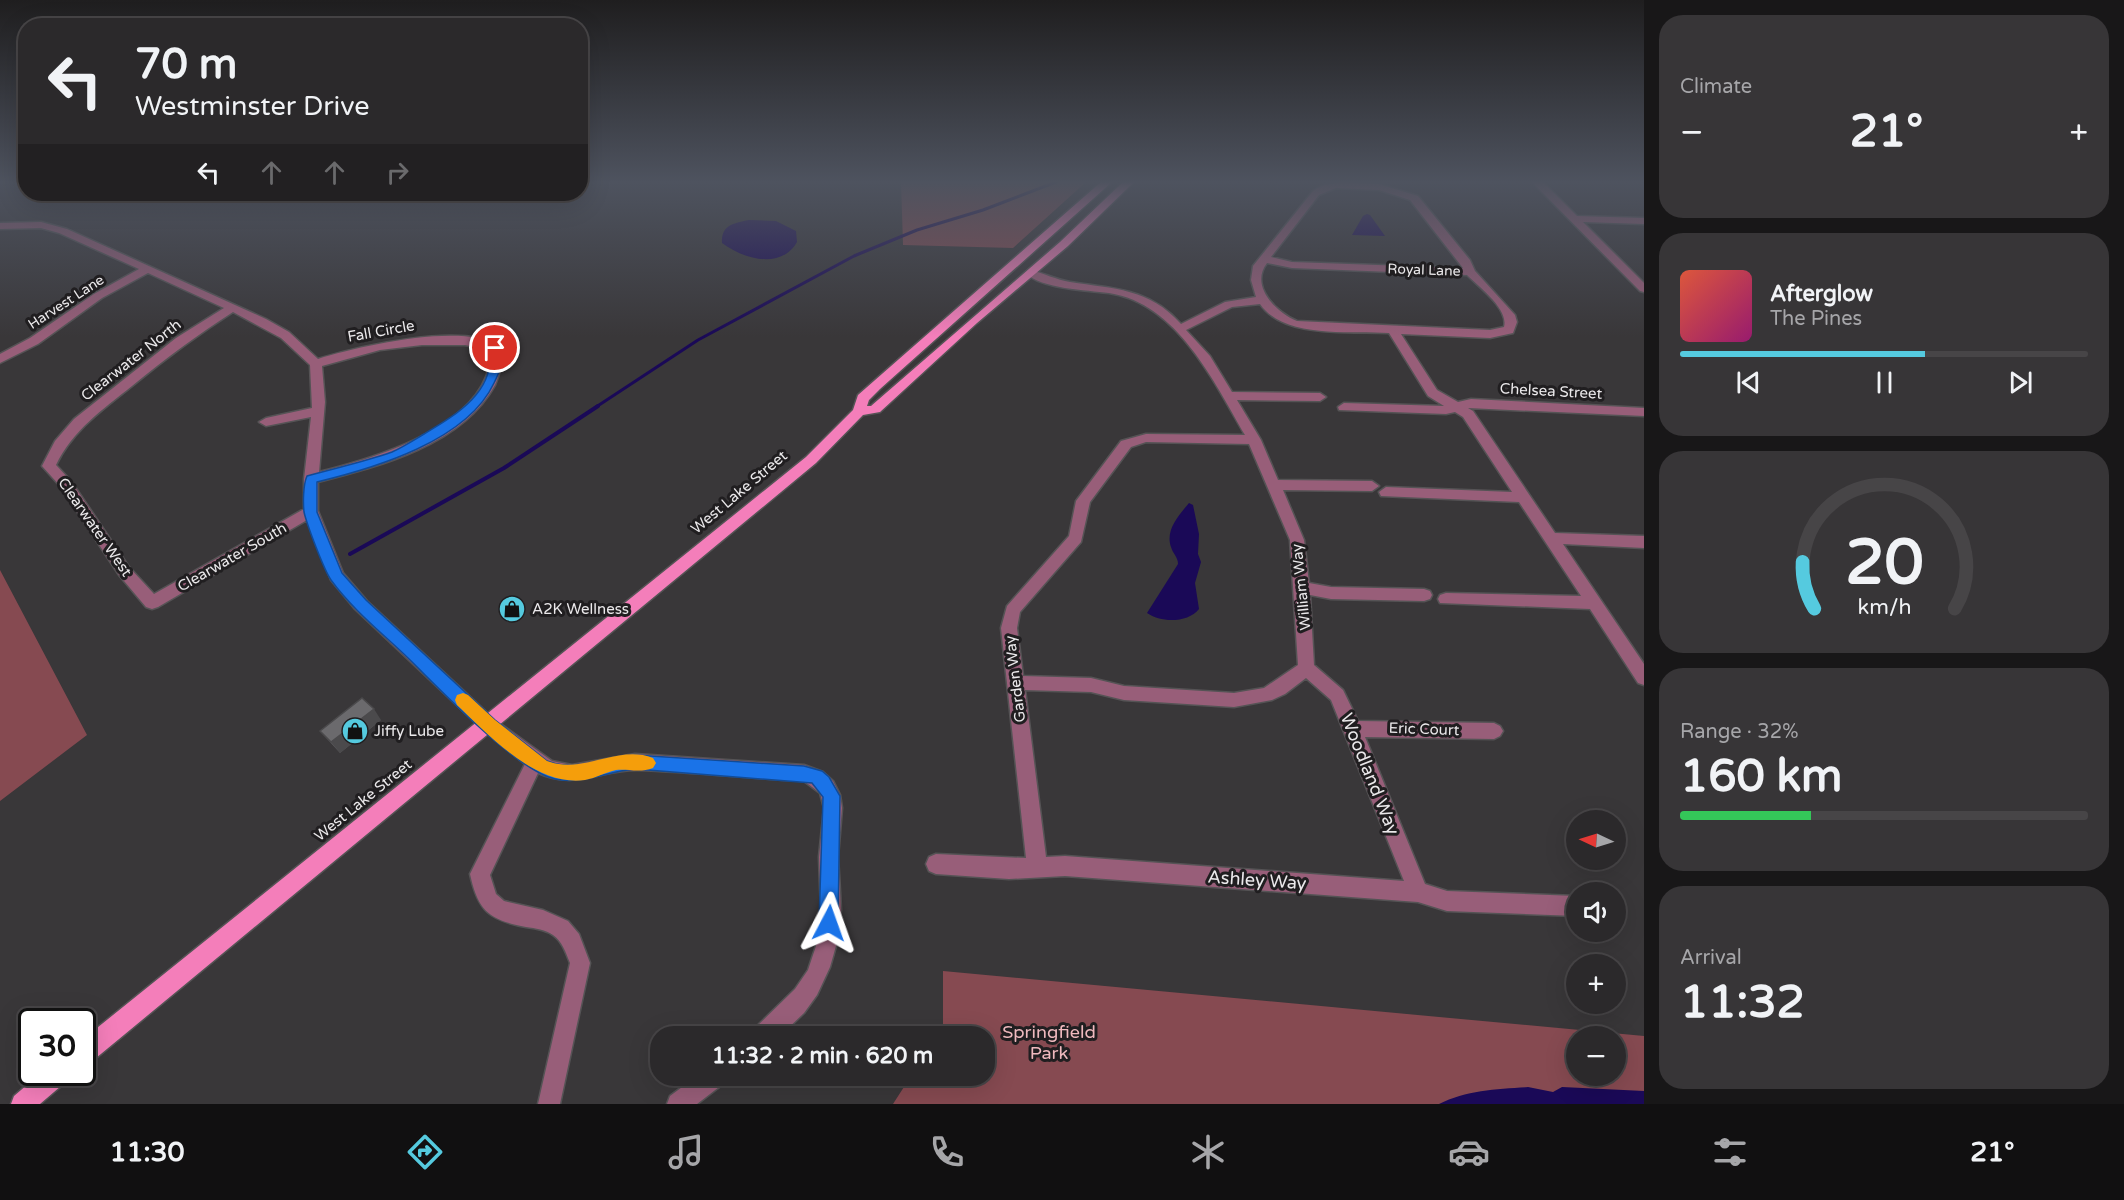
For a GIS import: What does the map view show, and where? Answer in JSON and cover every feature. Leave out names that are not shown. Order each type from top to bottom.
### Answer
[{"type":"main road","name":"West Lake Street","points":[[96,1044],[811,460],[859,412],[863,399],[876,386],[1049,234]]},
{"type":"main road","name":"West Lake Street","points":[[859,412],[875,410],[1073,234]]},
{"type":"main road","points":[[22,1104],[43,1086]]},
{"type":"street","points":[[66,234],[262,321],[285,335],[316,364],[318,411],[311,479],[311,512],[336,576],[361,604],[489,725],[535,761],[555,771],[574,773],[605,768],[616,763],[635,762],[804,773],[816,776],[824,783],[831,796],[832,829],[828,857],[831,888],[827,936],[821,966],[802,1000],[774,1026]]},
{"type":"street","points":[[1179,329],[1229,304],[1263,300],[1257,268],[1285,234]]},
{"type":"street","points":[[1443,234],[1466,262],[1470,272]]},
{"type":"street","points":[[1589,234],[1644,289]]},
{"type":"street","name":"Royal Lane","points":[[1263,300],[1267,309],[1280,319],[1294,324],[1490,334],[1509,330],[1512,322],[1509,315],[1484,285],[1470,272],[1292,265],[1265,259]]},
{"type":"street","name":"Harvest Lane","points":[[0,359],[34,341],[98,296],[148,269]]},
{"type":"street","name":"William Way","points":[[1030,273],[1066,285],[1113,290],[1130,295],[1164,312],[1206,360],[1254,440],[1297,540],[1306,668]]},
{"type":"street","name":"Clearwater North","points":[[57,449],[67,433],[79,422],[180,341],[233,307]]},
{"type":"street","points":[[1393,330],[1432,393],[1468,414],[1644,678]]},
{"type":"street","name":"Fall Circle","points":[[311,479],[354,469],[399,454],[457,420],[482,396],[498,363],[495,348],[488,344],[424,340],[374,346],[316,364]]},
{"type":"street","points":[[1229,396],[1320,397]]},
{"type":"street","name":"Chelsea Street","points":[[1457,406],[1471,403],[1644,412]]},
{"type":"street","points":[[1344,407],[1446,410],[1457,406]]},
{"type":"street","points":[[266,422],[318,411]]},
{"type":"street","name":"Garden Way","points":[[1037,866],[1009,628],[1013,610],[1076,538],[1081,508],[1086,495],[1126,444],[1146,438],[1254,440]]},
{"type":"street","name":"Clearwater West","points":[[57,449],[50,466],[66,484],[124,571],[152,603]]},
{"type":"street","points":[[1274,485],[1372,486]]},
{"type":"street","points":[[1386,492],[1523,497]]},
{"type":"street","name":"Clearwater South","points":[[152,603],[311,512]]},
{"type":"street","points":[[1552,538],[1644,542]]},
{"type":"street","points":[[1302,588],[1331,593],[1424,595]]},
{"type":"street","points":[[1446,599],[1593,603]]},
{"type":"street","points":[[1016,683],[1091,685],[1124,693],[1234,700],[1266,695],[1279,689],[1306,668]]},
{"type":"street","name":"Woodland Way","points":[[1306,668],[1337,695],[1353,729],[1418,892]]},
{"type":"street","name":"Eric Court","points":[[1353,729],[1494,731]]},
{"type":"street","points":[[535,761],[480,874],[482,892],[489,904],[505,912],[557,925],[572,942],[580,963],[549,1104]]},
{"type":"street","name":"Ashley Way","points":[[936,864],[1009,869],[1065,866],[1418,892],[1447,901],[1566,906]]},
{"type":"street","points":[[678,1104],[702,1086]]},
{"type":"green space","points":[[903,234],[1029,234],[1013,248],[903,245]]},
{"type":"green space","points":[[0,570],[87,735],[0,801]]},
{"type":"green space","name":"Springfield Park","points":[[943,971],[1566,1029],[1566,1086],[1626,1086],[1626,1034],[1644,1036],[1644,1104],[893,1104],[905,1086],[995,1086],[995,1026],[942,1026]]},
{"type":"shaded area","points":[[723,234],[796,234],[797,242],[790,251],[781,256],[761,259],[740,254],[731,249],[722,243]]},
{"type":"shaded area","points":[[1383,234],[1385,236],[1352,235]]},
{"type":"shaded area","points":[[1189,503],[1193,505],[1199,534],[1198,554],[1201,562],[1195,583],[1199,609],[1194,614],[1181,619],[1159,619],[1147,613],[1178,564],[1171,547],[1171,529]]},
{"type":"shaded area","points":[[1528,1087],[1553,1092],[1562,1087],[1644,1091],[1644,1104],[1439,1104],[1471,1093]]},
{"type":"building","points":[[362,698],[374,709],[331,742],[320,731]]},
{"type":"waterway","points":[[596,407],[698,340],[854,256],[908,234]]},
{"type":"waterway","points":[[350,554],[504,468],[598,406]]},
{"type":"slow traffic","points":[[463,700],[489,725],[541,766],[555,771],[574,773],[605,768],[616,763],[647,763]]},
{"type":"place","name":"A2K Wellness","points":[[512,609]]},
{"type":"place","name":"Jiffy Lube","points":[[355,731]]},
{"type":"route","points":[[495,348],[498,363],[482,396],[457,420],[399,454],[354,469],[311,479],[311,512],[336,576],[361,604],[489,725],[541,766],[555,771],[574,773],[605,768],[616,763],[635,762],[804,773],[816,776],[824,783],[831,796],[832,829],[828,857],[831,876],[829,923]]}]
